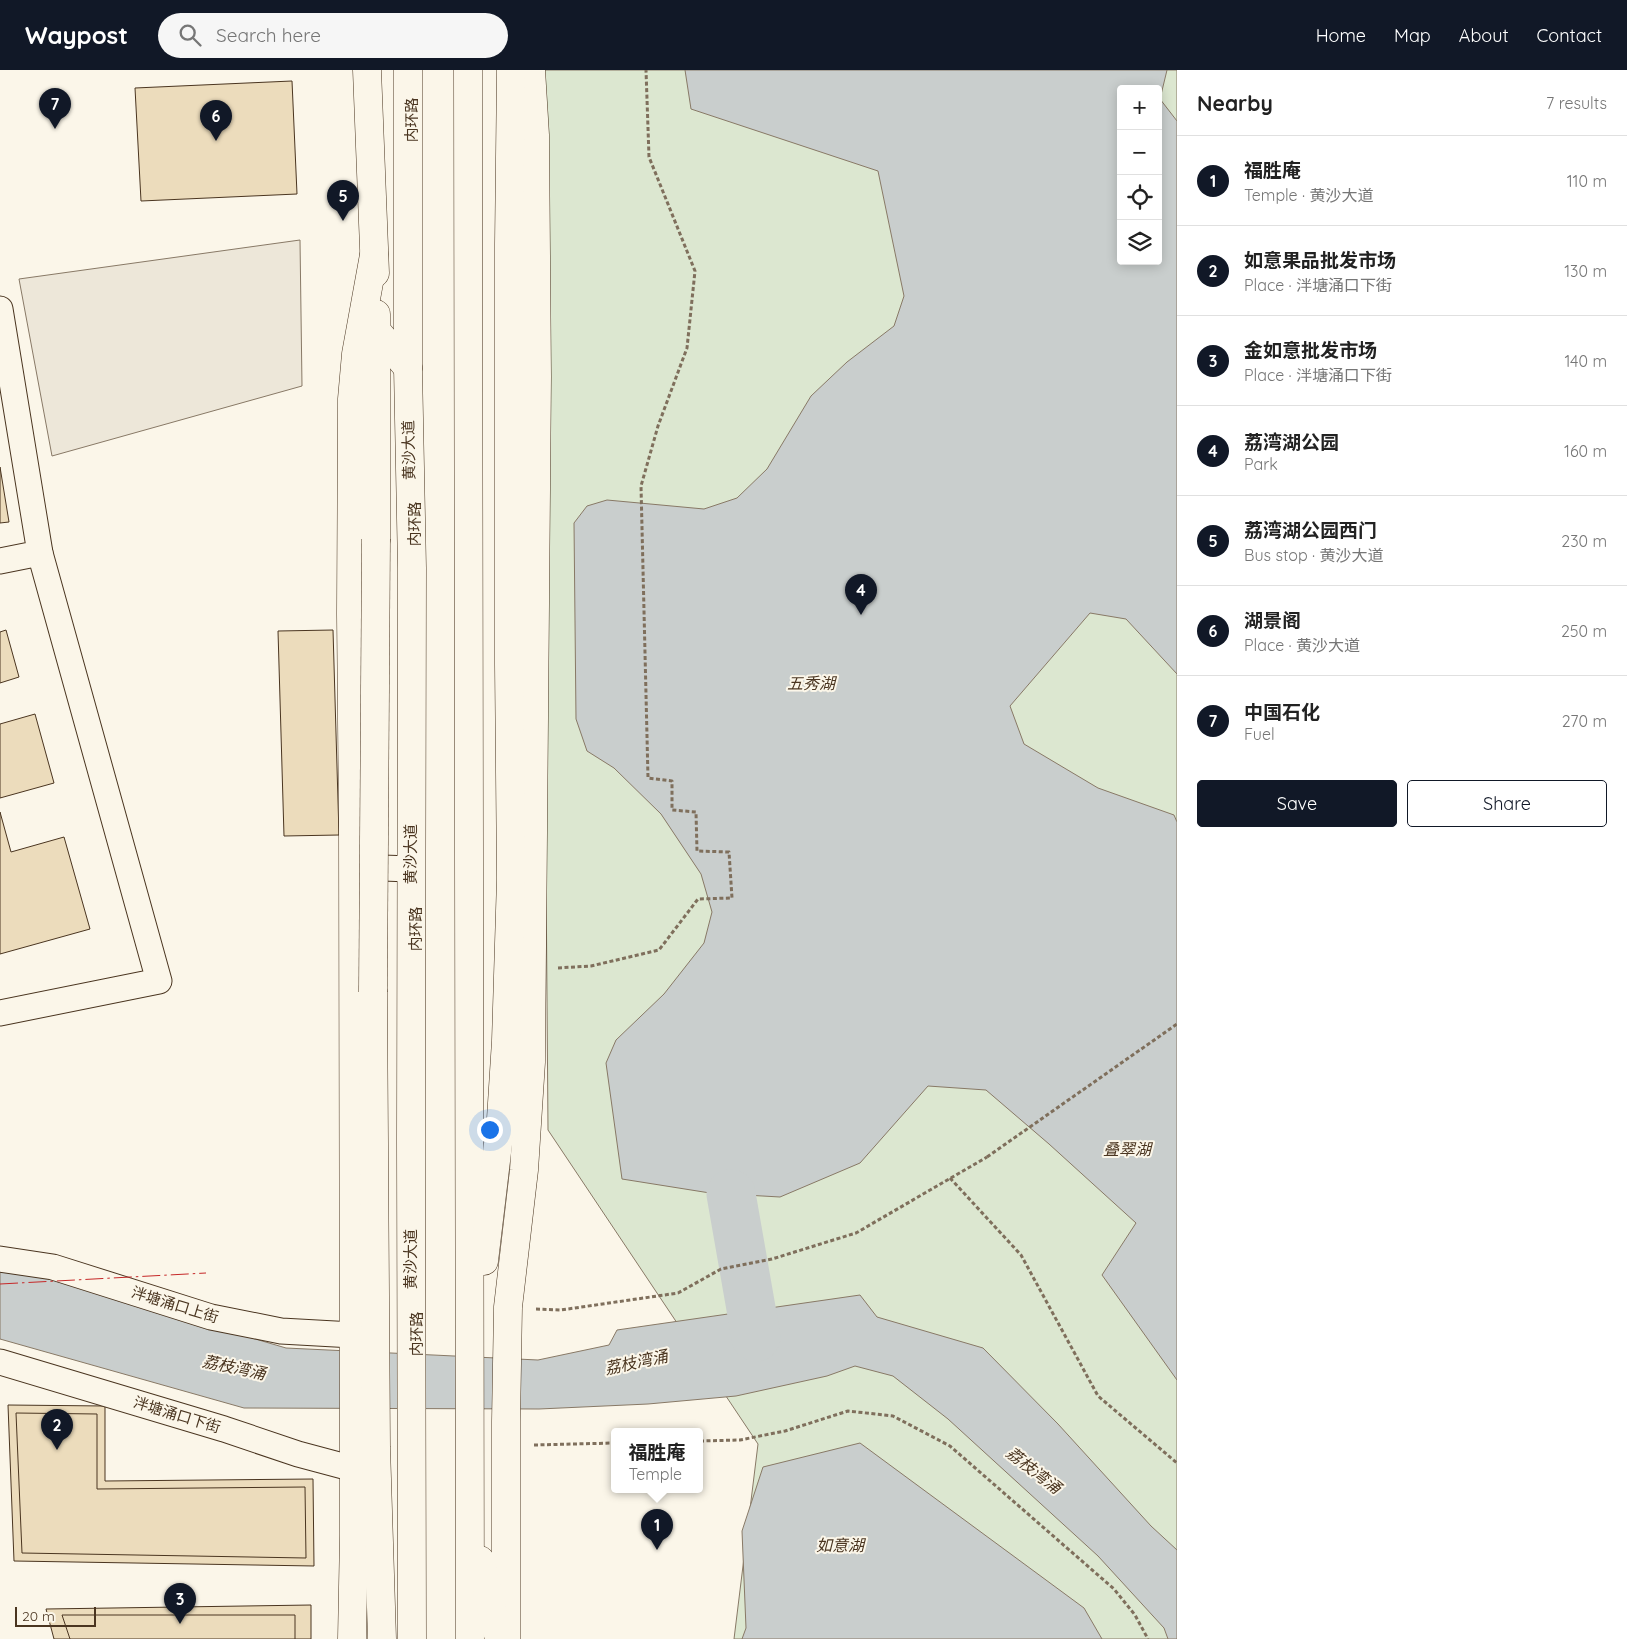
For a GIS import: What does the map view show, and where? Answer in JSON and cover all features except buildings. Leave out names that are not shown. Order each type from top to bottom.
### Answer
[{"type":"main road","points":[[367,70],[376,330],[373,982],[374,1290],[376,1447],[382,1639]]},
{"type":"main road","name":"黄沙大道","points":[[410,70],[408,368],[412,568],[412,1639]]},
{"type":"main road","name":"内环路","points":[[410,70],[416,613],[416,1639]]},
{"type":"main road","points":[[463,70],[468,1639]]},
{"type":"main road","points":[[468,70],[470,934],[468,1088],[470,1349],[468,1413],[468,1639]]},
{"type":"main road","points":[[468,1413],[498,1146],[506,1032],[511,879],[509,244],[512,70]]},
{"type":"main road","points":[[506,1639],[508,1318],[524,1170],[531,1062],[537,376],[535,136],[531,70]]},
{"type":"main road","points":[[352,1639],[352,398],[356,354],[374,255]]},
{"type":"main road","points":[[376,330],[408,368]]},
{"type":"main road","points":[[469,1517],[499,1639]]},
{"type":"street","points":[[0,309],[40,553],[159,981],[0,1013]]},
{"type":"street","points":[[0,561],[40,553]]},
{"type":"street","points":[[352,868],[411,869]]},
{"type":"street","name":"泮塘涌口上街","points":[[0,1260],[53,1267],[211,1316],[281,1331],[353,1338]]},
{"type":"street","name":"泮塘涌口下街","points":[[0,1362],[214,1426],[298,1454],[353,1463]]},
{"type":"path","points":[[553,969],[591,966],[659,950],[698,899],[732,898],[729,852],[697,851],[696,812],[672,810],[672,780],[648,778],[640,486],[658,426],[687,348],[695,272],[649,157],[646,70]]},
{"type":"path","points":[[508,1318],[678,1293],[721,1269],[772,1259],[856,1233],[987,1157],[1177,1024]]},
{"type":"path","points":[[950,1178],[1021,1255],[1098,1396],[1177,1463]]},
{"type":"path","points":[[703,1441],[740,1440],[785,1431],[848,1411],[893,1416],[950,1446],[1114,1589],[1136,1615],[1148,1639]]},
{"type":"path","points":[[506,1434],[611,1443]]},
{"type":"green space","points":[[540,70],[1177,70],[1177,1639],[734,1639],[758,1444],[548,1130]]},
{"type":"shaded area","points":[[300,240],[302,386],[52,456],[19,279]]},
{"type":"water","name":"五秀湖","points":[[685,70],[1167,70],[1162,91],[1162,85],[1117,85],[1117,265],[1162,265],[1162,102],[1177,121],[1177,674],[1126,619],[1090,613],[1010,706],[1024,744],[1098,788],[1174,815],[1177,822],[1177,1380],[1102,1275],[1136,1223],[986,1090],[928,1086],[860,1163],[780,1197],[710,1193],[622,1179],[606,1063],[616,1040],[664,994],[704,943],[712,912],[701,874],[661,814],[614,768],[587,751],[576,719],[574,523],[587,506],[607,500],[704,509],[737,498],[767,469],[811,396],[847,362],[894,326],[904,296],[878,171],[691,109]]},
{"type":"water","name":"荔枝湾涌","points":[[0,1264],[286,1348],[538,1360],[609,1345],[617,1330],[860,1295],[877,1317],[983,1348],[1058,1424],[1151,1526],[1177,1550],[1177,1639],[1168,1639],[1164,1628],[1098,1556],[948,1419],[893,1376],[855,1366],[827,1376],[736,1396],[648,1404],[539,1409],[244,1408],[0,1339]]},
{"type":"water","name":"如意湖","points":[[860,1443],[1084,1608],[1102,1639],[742,1639],[746,1628],[742,1531],[763,1467]]},
{"type":"waterway","points":[[731,1194],[756,1337]]},
{"type":"power","points":[[0,1284],[206,1273]]},
{"type":"place","name":"中国石化","points":[[55,129]]},
{"type":"place","name":"湖景阁","points":[[216,141]]},
{"type":"place","name":"荔湾湖公园西门","points":[[343,221]]},
{"type":"place","name":"荔湾湖公园","points":[[861,615]]},
{"type":"place","name":"如意果品批发市场","points":[[57,1450]]},
{"type":"place","name":"福胜庵","points":[[657,1550]]},
{"type":"place","name":"金如意批发市场","points":[[180,1624]]},
{"type":"water label","name":"叠翠湖","points":[[1127,1149]]}]
